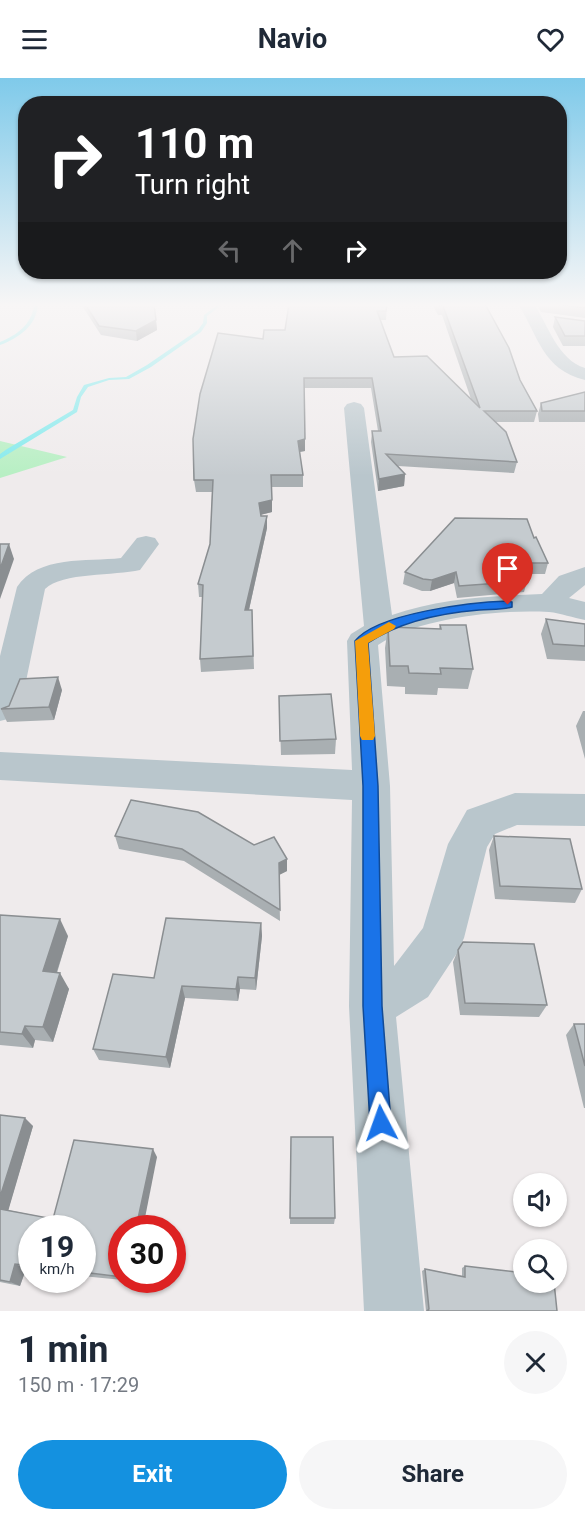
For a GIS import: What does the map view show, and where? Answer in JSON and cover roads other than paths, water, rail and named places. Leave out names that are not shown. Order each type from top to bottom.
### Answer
[{"type":"street","points":[[560,362],[569,371],[585,374]]},
{"type":"street","points":[[354,408],[379,630]]},
{"type":"street","points":[[3,694],[31,587],[35,580],[48,574],[130,564],[146,544]]},
{"type":"street","points":[[394,1311],[372,1006],[371,786],[362,641],[379,630],[412,618],[446,611],[477,606],[567,607],[563,586],[573,578],[585,575]]},
{"type":"street","points":[[0,766],[371,786]]},
{"type":"street","points":[[372,1006],[412,981],[442,938],[468,844],[481,822],[515,809],[585,810]]},
{"type":"waterway","points":[[0,457],[75,411],[79,397],[86,386],[109,379],[127,378],[155,362]]}]
